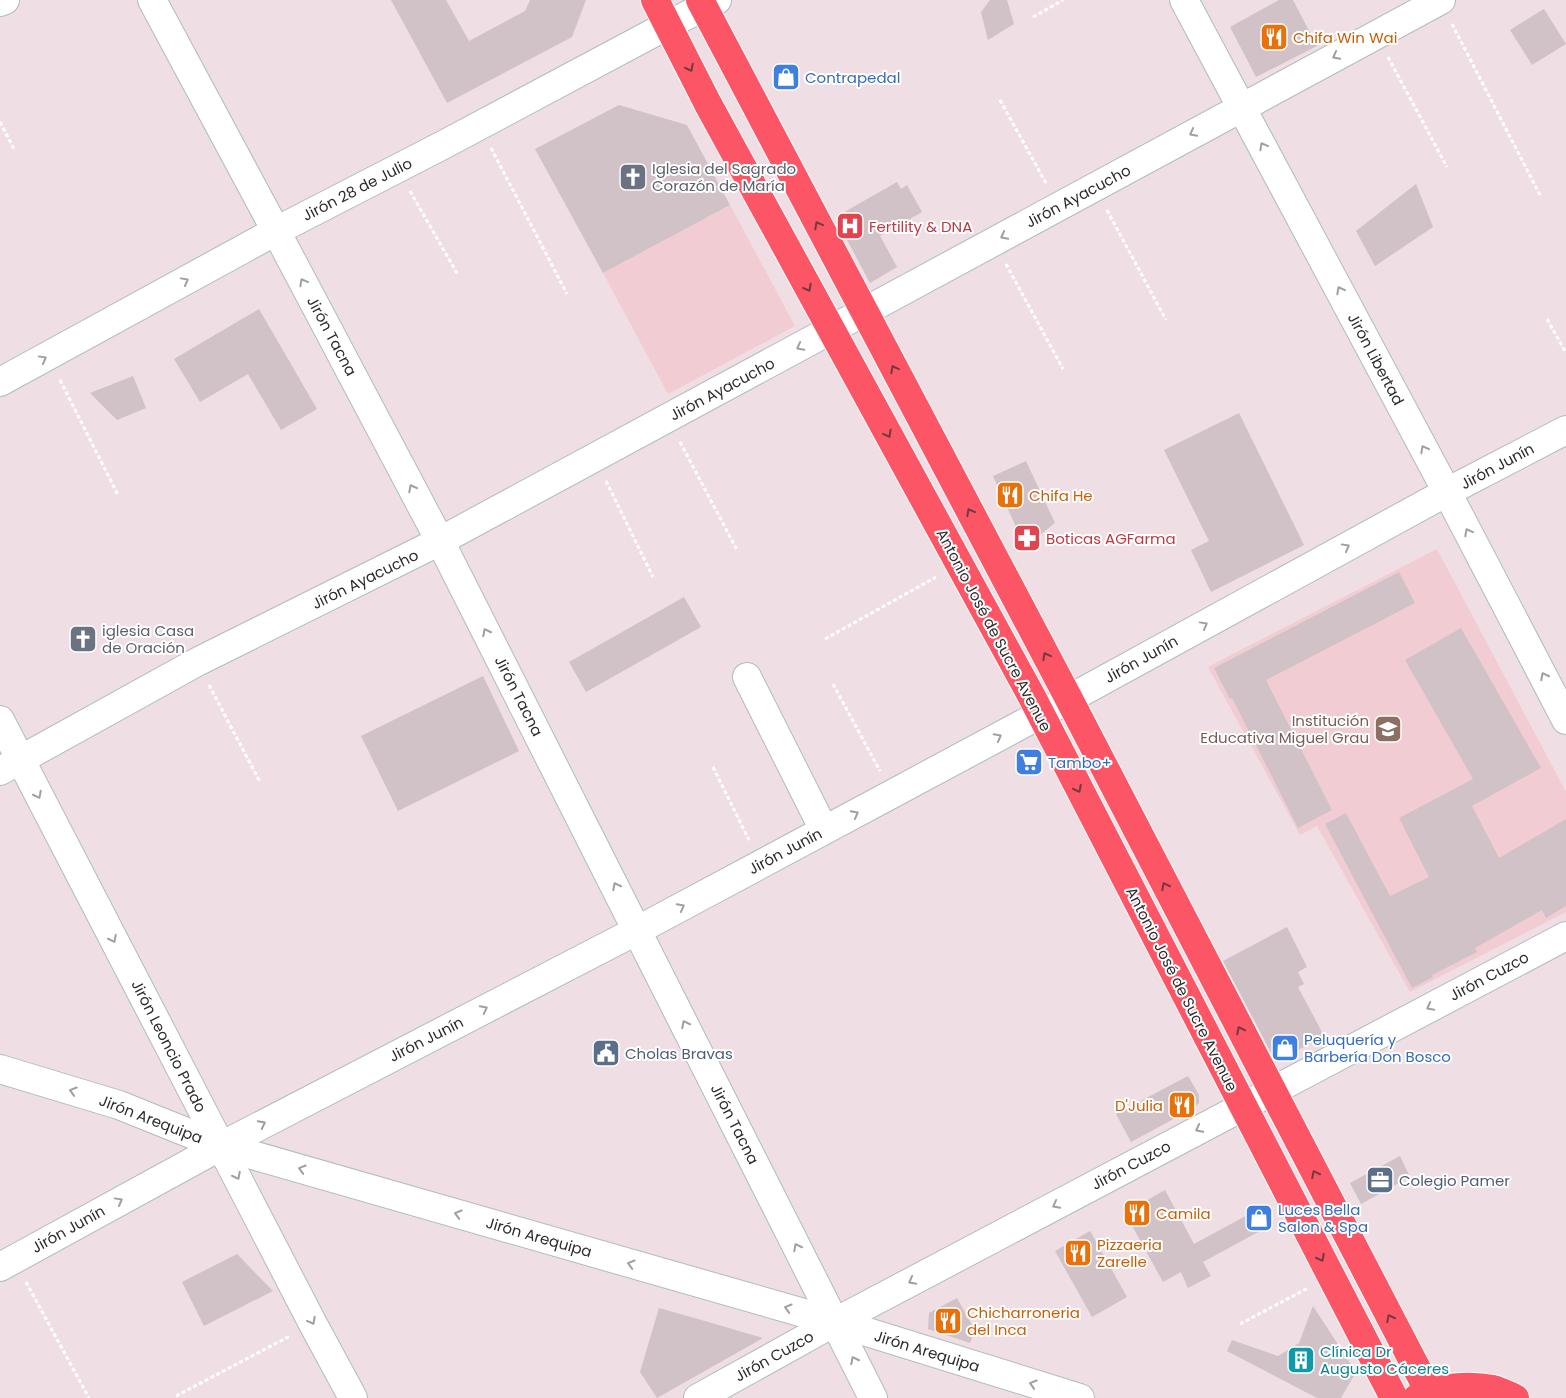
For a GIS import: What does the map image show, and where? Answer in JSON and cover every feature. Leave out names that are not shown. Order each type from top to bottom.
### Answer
[{"type":"main road","name":"Antonio José de Sucre Avenue","points":[[654,0],[708,104],[1032,697],[1394,1398]]},
{"type":"main road","points":[[707,2],[864,312],[1069,699],[1272,1091],[1423,1395],[1461,1386],[1494,1389],[1515,1398]]},
{"type":"street","points":[[0,2],[4,0]]},
{"type":"street","name":"Jirón Tacna","points":[[152,0],[440,541],[873,1398]]},
{"type":"street","name":"Jirón Libertad","points":[[1184,0],[1447,492],[1566,720]]},
{"type":"street","name":"Jirón Ayacucho","points":[[10,765],[198,662],[440,541],[1440,0]]},
{"type":"street","name":"Jirón 28 de Julio","points":[[0,382],[276,231],[479,126],[668,25],[707,2]]},
{"type":"street","name":"Jirón Junín","points":[[7,1263],[221,1146],[638,930],[1069,699],[1447,492],[1566,430]]},
{"type":"street","points":[[747,677],[824,830]]},
{"type":"street","name":"Jirón Leoncio Prado","points":[[0,720],[10,765],[221,1146],[353,1398]]},
{"type":"street","name":"Jirón Cuzco","points":[[698,1398],[834,1322],[1566,936]]},
{"type":"street","name":"Jirón Arequipa","points":[[0,1069],[119,1105],[221,1146],[834,1322],[1080,1398]]},
{"type":"path","points":[[1033,16],[1063,0]]},
{"type":"path","points":[[1440,0],[1540,197]]},
{"type":"path","points":[[1376,35],[1447,167]]},
{"type":"path","points":[[1000,100],[1059,206]]},
{"type":"path","points":[[0,122],[15,151]]},
{"type":"path","points":[[479,126],[568,294]]},
{"type":"path","points":[[397,169],[458,275]]},
{"type":"path","points":[[1094,187],[1166,320]]},
{"type":"path","points":[[994,241],[1063,369]]},
{"type":"path","points":[[1547,319],[1566,353]]},
{"type":"path","points":[[48,356],[118,495]]},
{"type":"path","points":[[668,418],[737,550]]},
{"type":"path","points":[[595,458],[653,576]]},
{"type":"path","points":[[825,639],[959,564]]},
{"type":"path","points":[[198,662],[260,782]]},
{"type":"path","points":[[832,684],[892,794]]},
{"type":"path","points":[[713,767],[760,864]]},
{"type":"path","points":[[7,1263],[89,1398]]},
{"type":"path","points":[[1240,1324],[1330,1276]]},
{"type":"path","points":[[176,1396],[313,1324]]},
{"type":"shaded area","points":[[730,205],[795,326],[668,394],[603,273]]},
{"type":"shaded area","name":"Institución Educativa Miguel Grau","points":[[1437,549],[1566,792],[1566,912],[1410,992],[1317,826],[1300,835],[1208,667]]},
{"type":"building","points":[[391,0],[446,0],[469,41],[525,11],[530,0],[586,0],[572,37],[447,103]]},
{"type":"building","points":[[990,0],[1007,0],[1014,24],[988,40],[981,12]]},
{"type":"building","name":"Chifa Win Wai","points":[[1279,0],[1293,0],[1317,46],[1256,77],[1230,27]]},
{"type":"building","points":[[1544,9],[1566,44],[1532,65],[1510,30]]},
{"type":"building","name":"Iglesia del Sagrado Corazón de María","points":[[619,105],[687,125],[730,205],[603,273],[535,149]]},
{"type":"building","points":[[897,182],[901,189],[907,185],[922,212],[880,236],[897,267],[870,283],[839,225],[845,221],[841,214]]},
{"type":"building","points":[[1416,184],[1433,227],[1375,266],[1356,231]]},
{"type":"building","points":[[259,309],[317,409],[281,430],[248,374],[200,402],[174,359]]},
{"type":"building","points":[[133,376],[146,408],[117,420],[90,393]]},
{"type":"building","points":[[1239,413],[1304,545],[1211,592],[1191,550],[1209,541],[1164,450]]},
{"type":"building","points":[[1026,461],[1055,523],[1025,547],[993,476]]},
{"type":"building","points":[[1399,572],[1415,603],[1266,680],[1332,810],[1298,828],[1232,698],[1230,699],[1214,668]]},
{"type":"building","points":[[684,597],[701,627],[586,692],[569,662]]},
{"type":"building","points":[[1461,628],[1541,768],[1472,806],[1499,858],[1566,819],[1566,906],[1546,918],[1542,910],[1475,948],[1477,952],[1432,975],[1433,977],[1412,988],[1325,824],[1346,813],[1390,896],[1429,877],[1399,818],[1473,779],[1405,660]]},
{"type":"building","points":[[483,676],[519,751],[398,811],[361,736]]},
{"type":"building","points":[[1287,927],[1307,967],[1298,972],[1304,984],[1298,987],[1324,1036],[1276,1062],[1223,961]]},
{"type":"building","points":[[1188,1076],[1199,1095],[1199,1103],[1194,1108],[1131,1142],[1116,1114]]},
{"type":"building","name":"Colegio Pamer","points":[[1400,1156],[1410,1177],[1361,1204],[1350,1183]]},
{"type":"building","points":[[1165,1190],[1194,1244],[1264,1206],[1273,1224],[1203,1262],[1211,1276],[1188,1288],[1181,1272],[1163,1282],[1125,1213]]},
{"type":"building","points":[[1090,1231],[1127,1297],[1092,1317],[1055,1251]]},
{"type":"building","points":[[237,1254],[273,1291],[204,1326],[182,1282]]},
{"type":"building","points":[[957,1298],[975,1330],[970,1343],[928,1329],[929,1313]]},
{"type":"building","name":"Clínica Dr Augusto Cáceres","points":[[1313,1306],[1356,1372],[1341,1398],[1317,1398],[1227,1351],[1232,1340],[1278,1356],[1299,1343]]},
{"type":"building","points":[[659,1308],[763,1338],[657,1398],[640,1372]]},
{"type":"place","name":"Chifa Win Wai","points":[[1274,37]]},
{"type":"place","name":"Contrapedal","points":[[786,77]]},
{"type":"place","name":"Iglesia del Sagrado Corazón de María","points":[[633,177]]},
{"type":"place","name":"Fertility & DNA","points":[[850,226]]},
{"type":"place","name":"Chifa He","points":[[1010,495]]},
{"type":"place","name":"Boticas AGFarma","points":[[1027,538]]},
{"type":"place","name":"iglesia Casa de Oración","points":[[83,639]]},
{"type":"place","name":"Institución Educativa Miguel Grau","points":[[1388,729]]},
{"type":"place","name":"Tambo+","points":[[1029,762]]},
{"type":"place","name":"Peluquería y Barbería Don Bosco","points":[[1285,1048]]},
{"type":"place","name":"Cholas Bravas","points":[[606,1053]]},
{"type":"place","name":"D'Julia","points":[[1182,1105]]},
{"type":"place","name":"Colegio Pamer","points":[[1380,1180]]},
{"type":"place","name":"Camila","points":[[1137,1213]]},
{"type":"place","name":"Luces Bella Salon & Spa","points":[[1259,1218]]},
{"type":"place","name":"Pizzaeria Zarelle","points":[[1078,1253]]},
{"type":"place","name":"Chicharroneria del Inca","points":[[948,1321]]},
{"type":"place","name":"Clínica Dr Augusto Cáceres","points":[[1301,1360]]}]
